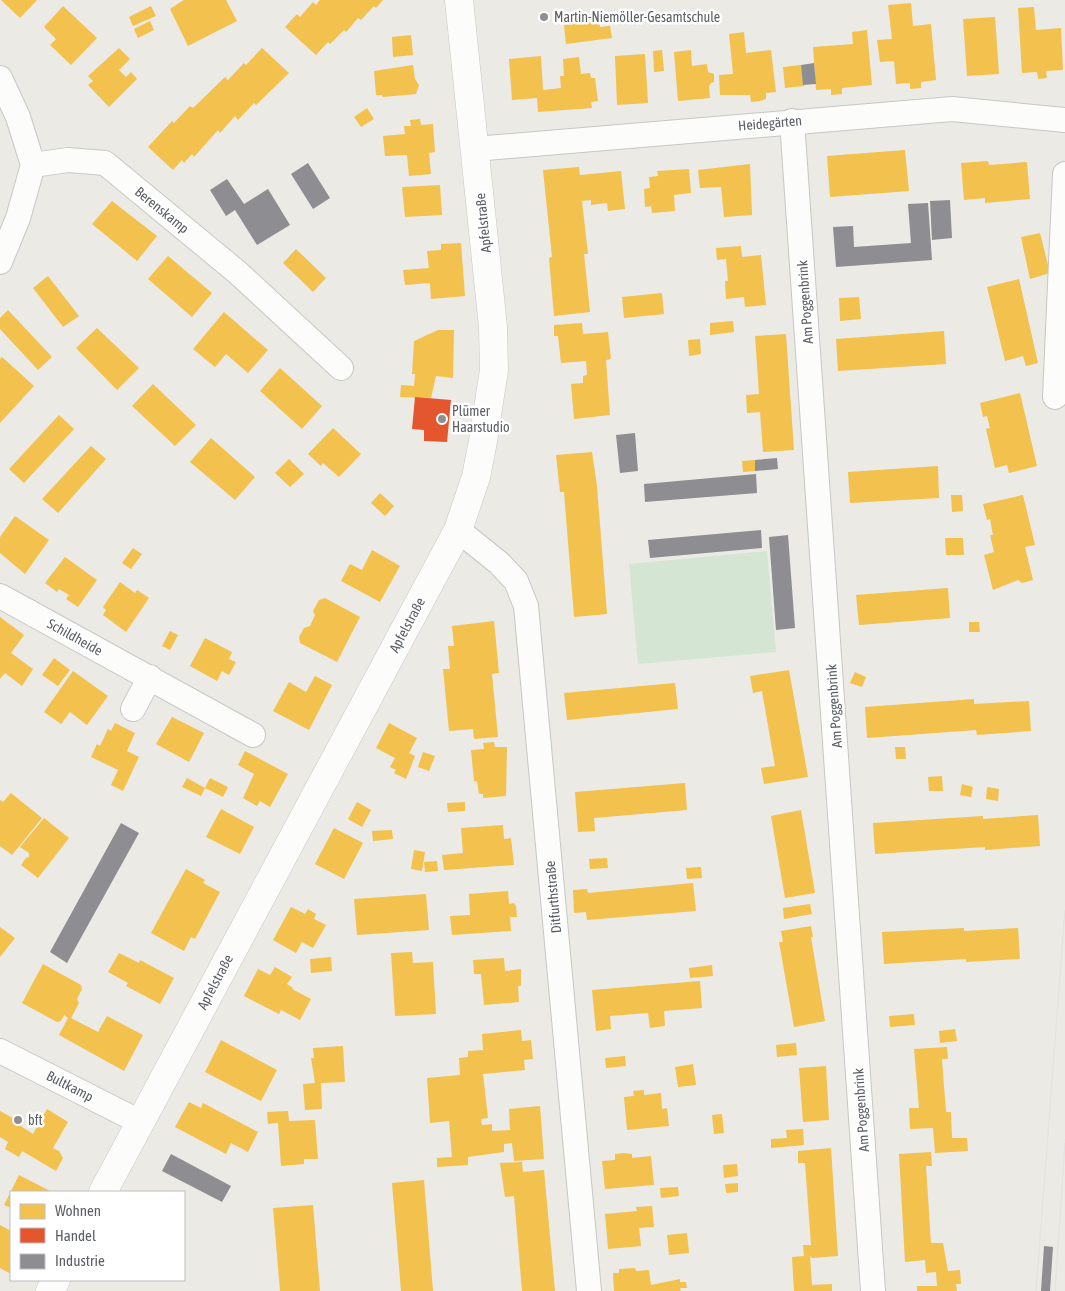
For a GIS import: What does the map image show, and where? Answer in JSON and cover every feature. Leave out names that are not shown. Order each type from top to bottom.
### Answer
[{"type":"street","name":"Apfelstraße","points":[[104,1191],[458,530],[476,477],[494,370],[493,328],[459,0]]},
{"type":"street","points":[[0,78],[18,117],[33,165],[18,218],[0,262]]},
{"type":"street","name":"Heidegärten","points":[[475,149],[952,108],[1065,120]]},
{"type":"street","name":"Am Poggenbrink","points":[[792,121],[873,1291]]},
{"type":"street","name":"Berenskamp","points":[[33,165],[68,160],[105,163],[237,272],[341,368]]},
{"type":"street","points":[[1055,397],[1065,174]]},
{"type":"street","name":"Ditfurthstraße","points":[[458,530],[499,563],[516,581],[526,606],[589,1291]]},
{"type":"street","name":"Schildheide","points":[[0,596],[253,735]]},
{"type":"street","points":[[133,709],[150,677]]},
{"type":"street","name":"Bultkamp","points":[[0,1051],[140,1122]]},
{"type":"green space","points":[[767,551],[776,652],[638,664],[629,564]]},
{"type":"building: Wohnen","points":[[1,0],[37,0],[20,18]]},
{"type":"building: Wohnen","points":[[184,0],[226,0],[237,21],[188,46],[170,9]]},
{"type":"building: Wohnen","points":[[320,0],[383,0],[376,8],[374,6],[361,20],[358,18],[346,32],[344,30],[330,44],[328,42],[316,55],[285,27],[297,14],[300,17],[313,2],[316,5]]},
{"type":"building: Wohnen","points":[[911,3],[913,26],[931,24],[936,80],[921,82],[921,88],[910,89],[910,83],[896,84],[894,61],[880,62],[877,40],[892,39],[888,5]]},
{"type":"building: Wohnen","points":[[63,6],[97,38],[71,65],[50,45],[56,39],[44,27]]},
{"type":"building: Wohnen","points":[[151,6],[156,16],[133,26],[129,17]]},
{"type":"building: Wohnen","points":[[1034,7],[1036,30],[1061,28],[1063,70],[1046,71],[1047,78],[1038,79],[1037,72],[1022,73],[1018,8]]},
{"type":"building: Wohnen","points":[[995,17],[999,74],[967,76],[963,19]]},
{"type":"building: Wohnen","points":[[599,20],[600,27],[610,26],[612,38],[566,44],[564,25]]},
{"type":"building: Wohnen","points":[[150,21],[154,30],[138,38],[134,29]]},
{"type":"building: Wohnen","points":[[867,30],[872,85],[842,88],[842,94],[831,95],[831,89],[816,90],[813,47],[853,44],[852,32]]},
{"type":"building: Wohnen","points":[[744,32],[746,53],[771,50],[776,92],[766,93],[766,99],[760,101],[751,102],[750,95],[720,95],[719,75],[733,74],[729,34]]},
{"type":"building: Wohnen","points":[[411,35],[413,55],[393,57],[392,37]]},
{"type":"building: Wohnen","points":[[119,48],[130,59],[119,70],[126,77],[131,72],[137,79],[109,107],[88,85],[93,81],[88,76]]},
{"type":"building: Wohnen","points":[[262,48],[289,73],[256,105],[254,103],[238,120],[235,116],[220,133],[218,130],[194,157],[192,154],[184,163],[182,160],[173,170],[148,147],[172,121],[174,123],[190,106],[193,108],[225,77],[228,80]]},
{"type":"building: Wohnen","points":[[662,50],[664,71],[654,72],[653,51]]},
{"type":"building: Wohnen","points":[[691,50],[692,66],[707,64],[708,72],[714,74],[714,82],[709,86],[710,98],[678,101],[674,52]]},
{"type":"building: Wohnen","points":[[645,54],[648,103],[617,105],[615,56]]},
{"type":"building: Wohnen","points":[[541,56],[543,90],[561,88],[560,76],[564,76],[563,59],[579,57],[581,74],[590,73],[591,78],[595,78],[598,101],[591,102],[592,108],[538,112],[537,98],[512,100],[509,59]]},
{"type":"building: Wohnen","points":[[413,65],[415,79],[419,85],[416,94],[383,97],[382,95],[376,95],[374,71]]},
{"type":"building: Wohnen","points":[[801,65],[804,86],[785,88],[783,67]]},
{"type":"building: Wohnen","points":[[367,108],[374,119],[361,127],[354,117]]},
{"type":"building: Wohnen","points":[[420,119],[421,125],[433,124],[435,152],[429,153],[431,174],[409,176],[407,155],[385,156],[383,136],[405,134],[404,126],[411,126],[410,120]]},
{"type":"building: Wohnen","points":[[905,150],[909,191],[830,197],[827,156]]},
{"type":"building: Wohnen","points":[[988,161],[989,165],[1027,162],[1030,199],[985,203],[985,198],[964,200],[961,163]]},
{"type":"building: Wohnen","points":[[750,164],[752,215],[724,217],[721,187],[700,188],[698,170]]},
{"type":"building: Wohnen","points":[[579,167],[580,175],[621,171],[625,209],[608,211],[607,203],[591,205],[591,200],[582,201],[588,254],[584,254],[590,312],[554,316],[549,258],[552,257],[543,170]]},
{"type":"building: Wohnen","points":[[689,169],[691,193],[674,195],[675,211],[652,213],[651,206],[645,207],[644,189],[650,188],[649,177],[658,176],[657,171]]},
{"type":"building: Wohnen","points":[[440,185],[442,215],[405,217],[402,187]]},
{"type":"building: Wohnen","points":[[112,201],[157,236],[137,261],[92,224]]},
{"type":"building: Wohnen","points":[[1040,233],[1050,273],[1030,279],[1021,237]]},
{"type":"building: Wohnen","points":[[461,243],[465,296],[431,299],[430,283],[405,285],[403,270],[429,268],[427,251],[441,250],[441,244]]},
{"type":"building: Wohnen","points":[[741,246],[742,257],[761,255],[766,305],[745,307],[744,297],[726,299],[725,281],[728,281],[726,259],[717,260],[716,248]]},
{"type":"building: Wohnen","points":[[296,249],[326,278],[313,292],[283,263]]},
{"type":"building: Wohnen","points":[[168,256],[212,293],[192,317],[148,279]]},
{"type":"building: Wohnen","points":[[48,276],[79,316],[63,327],[33,288]]},
{"type":"building: Wohnen","points":[[1019,279],[1038,363],[1026,366],[1023,356],[1005,361],[987,287]]},
{"type":"building: Wohnen","points":[[662,293],[664,314],[624,318],[622,297]]},
{"type":"building: Wohnen","points":[[859,297],[861,319],[840,321],[839,298]]},
{"type":"building: Wohnen","points":[[8,310],[52,357],[38,370],[0,329],[0,318]]},
{"type":"building: Wohnen","points":[[224,312],[268,350],[248,373],[226,354],[215,367],[193,349]]},
{"type":"building: Wohnen","points":[[733,321],[734,332],[710,335],[710,323]]},
{"type":"building: Wohnen","points":[[582,323],[583,334],[608,332],[611,359],[606,360],[610,415],[574,419],[571,384],[583,383],[583,376],[587,375],[586,361],[561,363],[558,336],[554,336],[554,325]]},
{"type":"building: Wohnen","points":[[97,328],[139,368],[117,390],[76,348]]},
{"type":"building: Wohnen","points":[[438,330],[454,330],[453,378],[436,376],[431,398],[400,397],[401,385],[414,386],[415,374],[412,374],[414,341]]},
{"type":"building: Wohnen","points":[[944,331],[946,364],[838,371],[836,339]]},
{"type":"building: Wohnen","points":[[786,334],[794,450],[763,452],[760,412],[747,413],[746,395],[759,394],[755,336]]},
{"type":"building: Wohnen","points":[[700,339],[701,354],[689,356],[688,340]]},
{"type":"building: Wohnen","points":[[2,357],[34,386],[0,423],[0,359]]},
{"type":"building: Wohnen","points":[[280,368],[322,406],[302,429],[260,391]]},
{"type":"building: Wohnen","points":[[153,384],[196,425],[175,446],[132,406]]},
{"type":"building: Wohnen","points":[[1020,393],[1037,466],[1009,473],[1007,465],[995,468],[986,429],[990,428],[987,416],[983,417],[980,403]]},
{"type":"building: Wohnen","points":[[59,415],[74,429],[24,483],[9,469]]},
{"type":"building: Wohnen","points":[[333,428],[361,454],[339,477],[323,463],[321,466],[308,454]]},
{"type":"building: Wohnen","points":[[211,438],[255,477],[235,500],[190,462]]},
{"type":"building: Wohnen","points":[[91,446],[106,459],[58,513],[42,499]]},
{"type":"building: Wohnen","points":[[592,452],[597,486],[607,614],[574,617],[564,492],[560,492],[556,455]]},
{"type":"building: Wohnen","points":[[289,459],[304,474],[290,487],[275,473]]},
{"type":"building: Wohnen","points":[[755,460],[755,471],[743,472],[742,461]]},
{"type":"building: Wohnen","points":[[938,466],[939,498],[850,503],[848,472]]},
{"type":"building: Wohnen","points":[[380,493],[394,506],[385,516],[371,503]]},
{"type":"building: Wohnen","points":[[951,495],[962,495],[963,511],[952,512]]},
{"type":"building: Wohnen","points":[[1023,495],[1035,545],[1025,547],[1033,580],[1022,583],[1018,580],[993,590],[984,555],[994,552],[990,535],[993,535],[990,519],[987,520],[983,504]]},
{"type":"building: Wohnen","points":[[15,516],[49,540],[25,574],[0,553],[0,537]]},
{"type":"building: Wohnen","points":[[945,538],[963,538],[964,555],[946,555]]},
{"type":"building: Wohnen","points":[[133,548],[142,554],[131,569],[122,563]]},
{"type":"building: Wohnen","points":[[372,550],[400,566],[380,602],[341,581],[350,564],[362,570]]},
{"type":"building: Wohnen","points":[[65,557],[97,580],[78,607],[66,599],[69,595],[59,589],[57,592],[45,583]]},
{"type":"building: Wohnen","points":[[120,582],[135,593],[137,590],[149,598],[126,632],[103,615],[106,610],[103,607]]},
{"type":"building: Wohnen","points":[[948,588],[950,618],[859,625],[856,595]]},
{"type":"building: Wohnen","points":[[325,598],[360,617],[337,662],[300,643],[299,637],[304,628],[310,626],[315,615],[313,611],[319,600]]},
{"type":"building: Wohnen","points":[[0,617],[24,635],[11,653],[33,669],[22,686],[5,673],[0,679]]},
{"type":"building: Wohnen","points":[[494,621],[499,673],[492,674],[498,737],[474,739],[473,729],[449,731],[443,669],[450,669],[448,646],[454,646],[452,626]]},
{"type":"building: Wohnen","points":[[969,622],[979,622],[980,632],[969,632]]},
{"type":"building: Wohnen","points":[[170,631],[178,635],[170,650],[162,646]]},
{"type":"building: Wohnen","points":[[205,638],[232,652],[229,659],[236,662],[229,675],[222,671],[217,681],[190,666]]},
{"type":"building: Wohnen","points":[[54,658],[70,670],[58,686],[42,675]]},
{"type":"building: Wohnen","points":[[789,670],[808,777],[764,784],[761,768],[775,766],[762,691],[753,693],[750,676]]},
{"type":"building: Wohnen","points":[[73,671],[108,696],[87,725],[70,712],[61,724],[44,712]]},
{"type":"building: Wohnen","points":[[855,672],[866,677],[862,687],[850,683]]},
{"type":"building: Wohnen","points":[[315,676],[332,685],[309,730],[273,711],[289,682],[306,692]]},
{"type":"building: Wohnen","points":[[675,683],[678,709],[567,720],[564,693]]},
{"type":"building: Wohnen","points":[[974,699],[974,704],[1029,701],[1031,731],[977,735],[976,730],[867,738],[865,707]]},
{"type":"building: Wohnen","points":[[172,717],[204,733],[189,762],[156,744]]},
{"type":"building: Wohnen","points":[[115,723],[135,733],[127,751],[139,757],[123,791],[111,785],[118,770],[91,757],[97,744],[100,746],[108,729],[111,731]]},
{"type":"building: Wohnen","points":[[389,723],[417,738],[409,753],[415,756],[406,779],[394,773],[396,770],[390,767],[395,758],[376,748]]},
{"type":"building: Wohnen","points":[[494,742],[495,747],[507,747],[506,796],[483,798],[483,794],[479,794],[477,781],[474,781],[471,750],[484,749],[483,743]]},
{"type":"building: Wohnen","points":[[895,747],[905,747],[906,759],[896,759]]},
{"type":"building: Wohnen","points":[[245,751],[288,774],[270,807],[260,801],[257,806],[243,798],[254,774],[238,765]]},
{"type":"building: Wohnen","points":[[423,752],[435,756],[429,771],[418,767]]},
{"type":"building: Wohnen","points":[[942,776],[943,791],[929,791],[928,777]]},
{"type":"building: Wohnen","points":[[187,778],[205,788],[201,796],[182,787]]},
{"type":"building: Wohnen","points":[[210,778],[228,787],[223,797],[205,788]]},
{"type":"building: Wohnen","points":[[685,783],[687,810],[594,818],[595,831],[578,832],[575,792]]},
{"type":"building: Wohnen","points":[[962,784],[973,787],[971,797],[960,795]]},
{"type":"building: Wohnen","points":[[987,787],[999,789],[998,801],[986,799]]},
{"type":"building: Wohnen","points":[[11,793],[42,818],[12,855],[0,846],[0,800],[3,802]]},
{"type":"building: Wohnen","points":[[357,802],[371,810],[362,827],[348,819]]},
{"type":"building: Wohnen","points":[[465,802],[465,811],[448,812],[447,803]]},
{"type":"building: Wohnen","points":[[221,809],[254,827],[240,854],[206,837]]},
{"type":"building: Wohnen","points":[[801,810],[815,893],[785,898],[771,816]]},
{"type":"building: Wohnen","points":[[1038,815],[1040,846],[985,850],[985,847],[875,854],[873,823],[983,816],[983,819]]},
{"type":"building: Wohnen","points":[[44,818],[69,838],[38,878],[21,865],[29,857],[29,853],[20,847]]},
{"type":"building: Wohnen","points":[[503,825],[504,839],[511,838],[514,865],[444,870],[442,855],[463,853],[461,828]]},
{"type":"building: Wohnen","points":[[334,828],[363,843],[344,879],[315,864]]},
{"type":"building: Wohnen","points":[[392,830],[393,839],[373,841],[372,831]]},
{"type":"building: Wohnen","points":[[414,850],[425,852],[422,871],[411,869]]},
{"type":"building: Wohnen","points":[[607,858],[608,868],[590,869],[589,859]]},
{"type":"building: Wohnen","points":[[437,861],[438,871],[425,872],[424,862]]},
{"type":"building: Wohnen","points":[[701,867],[702,878],[687,879],[686,868]]},
{"type":"building: Wohnen","points":[[186,869],[205,880],[203,883],[220,892],[195,939],[191,937],[184,951],[151,933]]},
{"type":"building: Wohnen","points":[[693,883],[696,911],[587,920],[586,912],[574,913],[573,890],[587,889],[588,893]]},
{"type":"building: Wohnen","points":[[508,891],[509,904],[514,903],[516,906],[517,917],[510,917],[511,931],[452,935],[450,916],[470,915],[469,894]]},
{"type":"building: Wohnen","points":[[426,894],[429,930],[357,935],[354,899]]},
{"type":"building: Wohnen","points":[[810,904],[812,914],[784,919],[783,908]]},
{"type":"building: Wohnen","points":[[291,907],[305,914],[308,909],[316,914],[314,919],[326,925],[313,948],[302,942],[296,953],[273,940]]},
{"type":"building: Wohnen","points":[[811,926],[813,937],[811,937],[825,1021],[794,1027],[779,942],[783,942],[781,931]]},
{"type":"building: Wohnen","points":[[0,927],[15,938],[0,957]]},
{"type":"building: Wohnen","points":[[964,928],[964,931],[1018,928],[1020,959],[966,962],[966,959],[884,964],[882,932]]},
{"type":"building: Wohnen","points":[[412,952],[413,963],[433,962],[436,1014],[395,1016],[391,953]]},
{"type":"building: Wohnen","points":[[119,953],[139,963],[140,960],[174,978],[160,1004],[126,986],[128,983],[108,972]]},
{"type":"building: Wohnen","points":[[331,957],[332,971],[311,973],[310,959]]},
{"type":"building: Wohnen","points":[[504,958],[505,971],[521,969],[521,986],[518,986],[519,1002],[484,1005],[481,974],[474,974],[473,960]]},
{"type":"building: Wohnen","points":[[43,964],[81,985],[82,989],[77,999],[79,1003],[71,1018],[98,1032],[107,1016],[143,1035],[124,1071],[59,1035],[68,1018],[64,1015],[61,1021],[57,1022],[22,1003]]},
{"type":"building: Wohnen","points":[[712,965],[713,976],[690,978],[689,968]]},
{"type":"building: Wohnen","points":[[275,967],[292,977],[287,984],[292,989],[311,999],[300,1020],[281,1010],[279,1014],[244,996],[258,969],[270,975]]},
{"type":"building: Wohnen","points":[[700,981],[702,1008],[664,1011],[665,1026],[650,1028],[648,1013],[610,1016],[611,1029],[596,1031],[592,990]]},
{"type":"building: Wohnen","points":[[914,1014],[915,1025],[890,1027],[889,1016]]},
{"type":"building: Wohnen","points":[[955,1029],[957,1041],[940,1043],[939,1031]]},
{"type":"building: Wohnen","points":[[521,1030],[522,1041],[531,1040],[533,1059],[524,1060],[525,1070],[483,1074],[488,1118],[481,1119],[482,1125],[492,1124],[492,1131],[510,1130],[509,1109],[540,1106],[544,1159],[514,1161],[512,1143],[504,1144],[504,1152],[468,1157],[468,1165],[437,1167],[437,1158],[452,1157],[449,1121],[430,1123],[427,1078],[460,1075],[459,1058],[468,1057],[468,1051],[483,1050],[482,1034]]},
{"type":"building: Wohnen","points":[[221,1040],[277,1070],[261,1101],[205,1072]]},
{"type":"building: Wohnen","points":[[796,1043],[797,1055],[777,1057],[776,1045]]},
{"type":"building: Wohnen","points":[[343,1046],[345,1082],[321,1083],[322,1109],[305,1110],[303,1084],[315,1083],[311,1058],[314,1058],[313,1048]]},
{"type":"building: Wohnen","points":[[947,1047],[948,1059],[942,1059],[946,1112],[951,1112],[952,1138],[967,1138],[968,1151],[935,1153],[933,1128],[910,1129],[909,1108],[919,1108],[914,1049]]},
{"type":"building: Wohnen","points":[[625,1056],[626,1066],[606,1068],[605,1058]]},
{"type":"building: Wohnen","points":[[693,1064],[696,1085],[678,1087],[675,1067]]},
{"type":"building: Wohnen","points":[[826,1066],[829,1120],[803,1122],[799,1068]]},
{"type":"building: Wohnen","points":[[644,1090],[644,1095],[661,1093],[662,1109],[667,1108],[669,1126],[627,1130],[624,1097],[634,1096],[633,1091]]},
{"type":"building: Wohnen","points":[[189,1102],[201,1108],[203,1103],[258,1132],[248,1152],[231,1143],[226,1154],[175,1127]]},
{"type":"building: Wohnen","points":[[47,1109],[68,1122],[53,1148],[59,1151],[63,1158],[56,1171],[22,1151],[19,1157],[5,1149],[8,1142],[0,1137],[0,1111],[20,1122],[19,1125],[33,1134]]},
{"type":"building: Wohnen","points":[[288,1111],[289,1121],[315,1120],[318,1159],[304,1159],[304,1164],[281,1166],[278,1123],[268,1124],[267,1112]]},
{"type":"building: Wohnen","points":[[722,1114],[724,1133],[714,1134],[712,1115]]},
{"type":"building: Wohnen","points":[[803,1129],[804,1145],[771,1148],[771,1139],[787,1138],[786,1130]]},
{"type":"building: Wohnen","points":[[831,1148],[838,1256],[812,1258],[810,1256],[812,1285],[832,1284],[832,1291],[794,1291],[792,1257],[804,1256],[803,1245],[811,1245],[805,1163],[798,1163],[798,1151]]},
{"type":"building: Wohnen","points":[[931,1152],[932,1166],[926,1166],[931,1243],[943,1243],[948,1271],[960,1270],[961,1284],[956,1284],[957,1291],[917,1291],[917,1286],[937,1286],[936,1272],[926,1273],[925,1260],[905,1262],[899,1154]]},
{"type":"building: Wohnen","points":[[615,1154],[632,1154],[632,1158],[651,1156],[654,1185],[605,1189],[602,1161],[615,1160]]},
{"type":"building: Wohnen","points":[[522,1162],[523,1172],[544,1170],[555,1291],[522,1291],[514,1196],[505,1197],[500,1163]]},
{"type":"building: Wohnen","points":[[737,1164],[738,1176],[724,1178],[723,1165]]},
{"type":"building: Wohnen","points":[[19,1175],[50,1191],[11,1191]]},
{"type":"building: Wohnen","points":[[424,1180],[433,1291],[401,1291],[392,1183]]},
{"type":"building: Wohnen","points":[[738,1183],[738,1192],[726,1193],[725,1184]]},
{"type":"building: Wohnen","points":[[678,1187],[679,1196],[661,1198],[660,1188]]},
{"type":"building: Wohnen","points":[[10,1193],[10,1208],[4,1205]]},
{"type":"building: Wohnen","points":[[313,1205],[320,1291],[280,1291],[273,1208]]},
{"type":"building: Wohnen","points":[[652,1206],[654,1227],[639,1228],[641,1246],[608,1249],[605,1214],[637,1211],[636,1207]]},
{"type":"building: Wohnen","points":[[0,1225],[10,1230],[10,1273],[0,1268]]},
{"type":"building: Wohnen","points":[[687,1233],[689,1253],[669,1255],[667,1235]]},
{"type":"building: Wohnen","points":[[635,1268],[636,1271],[649,1270],[651,1285],[680,1279],[680,1282],[686,1282],[687,1288],[680,1288],[681,1291],[614,1291],[613,1273],[619,1273],[619,1269]]},
{"type":"building: Handel","points":[[415,397],[451,400],[447,442],[424,441],[424,430],[412,429]]},
{"type":"building: Industrie","points":[[814,63],[816,84],[803,85],[801,65]]},
{"type":"building: Industrie","points":[[308,163],[330,198],[313,209],[291,174]]},
{"type":"building: Industrie","points":[[227,179],[244,204],[268,189],[290,225],[257,245],[235,210],[226,216],[210,190]]},
{"type":"building: Industrie","points":[[950,200],[952,238],[932,240],[930,201]]},
{"type":"building: Industrie","points":[[928,203],[932,260],[836,267],[833,227],[853,226],[854,247],[911,243],[908,204]]},
{"type":"building: Industrie","points":[[635,433],[638,471],[620,473],[616,435]]},
{"type":"building: Industrie","points":[[777,458],[778,469],[755,471],[755,460]]},
{"type":"building: Industrie","points":[[756,474],[757,493],[645,502],[644,484]]},
{"type":"building: Industrie","points":[[761,530],[762,548],[650,558],[648,540]]},
{"type":"building: Industrie","points":[[788,535],[795,628],[776,630],[769,537]]},
{"type":"building: Industrie","points":[[121,823],[139,833],[67,963],[50,952]]},
{"type":"building: Industrie","points":[[171,1154],[231,1186],[222,1202],[162,1171]]},
{"type":"building: Industrie","points":[[1044,1246],[1053,1247],[1050,1291],[1041,1291]]},
{"type":"tram line","points":[[1036,1291],[1065,910]]},
{"type":"tram line","points":[[1055,1291],[1065,1143]]},
{"type":"place","name":"Martin-Niemöller-Gesamtschule","points":[[544,17]]},
{"type":"place","name":"Plümer Haarstudio","points":[[442,419]]},
{"type":"place","name":"bft","points":[[18,1120]]}]
